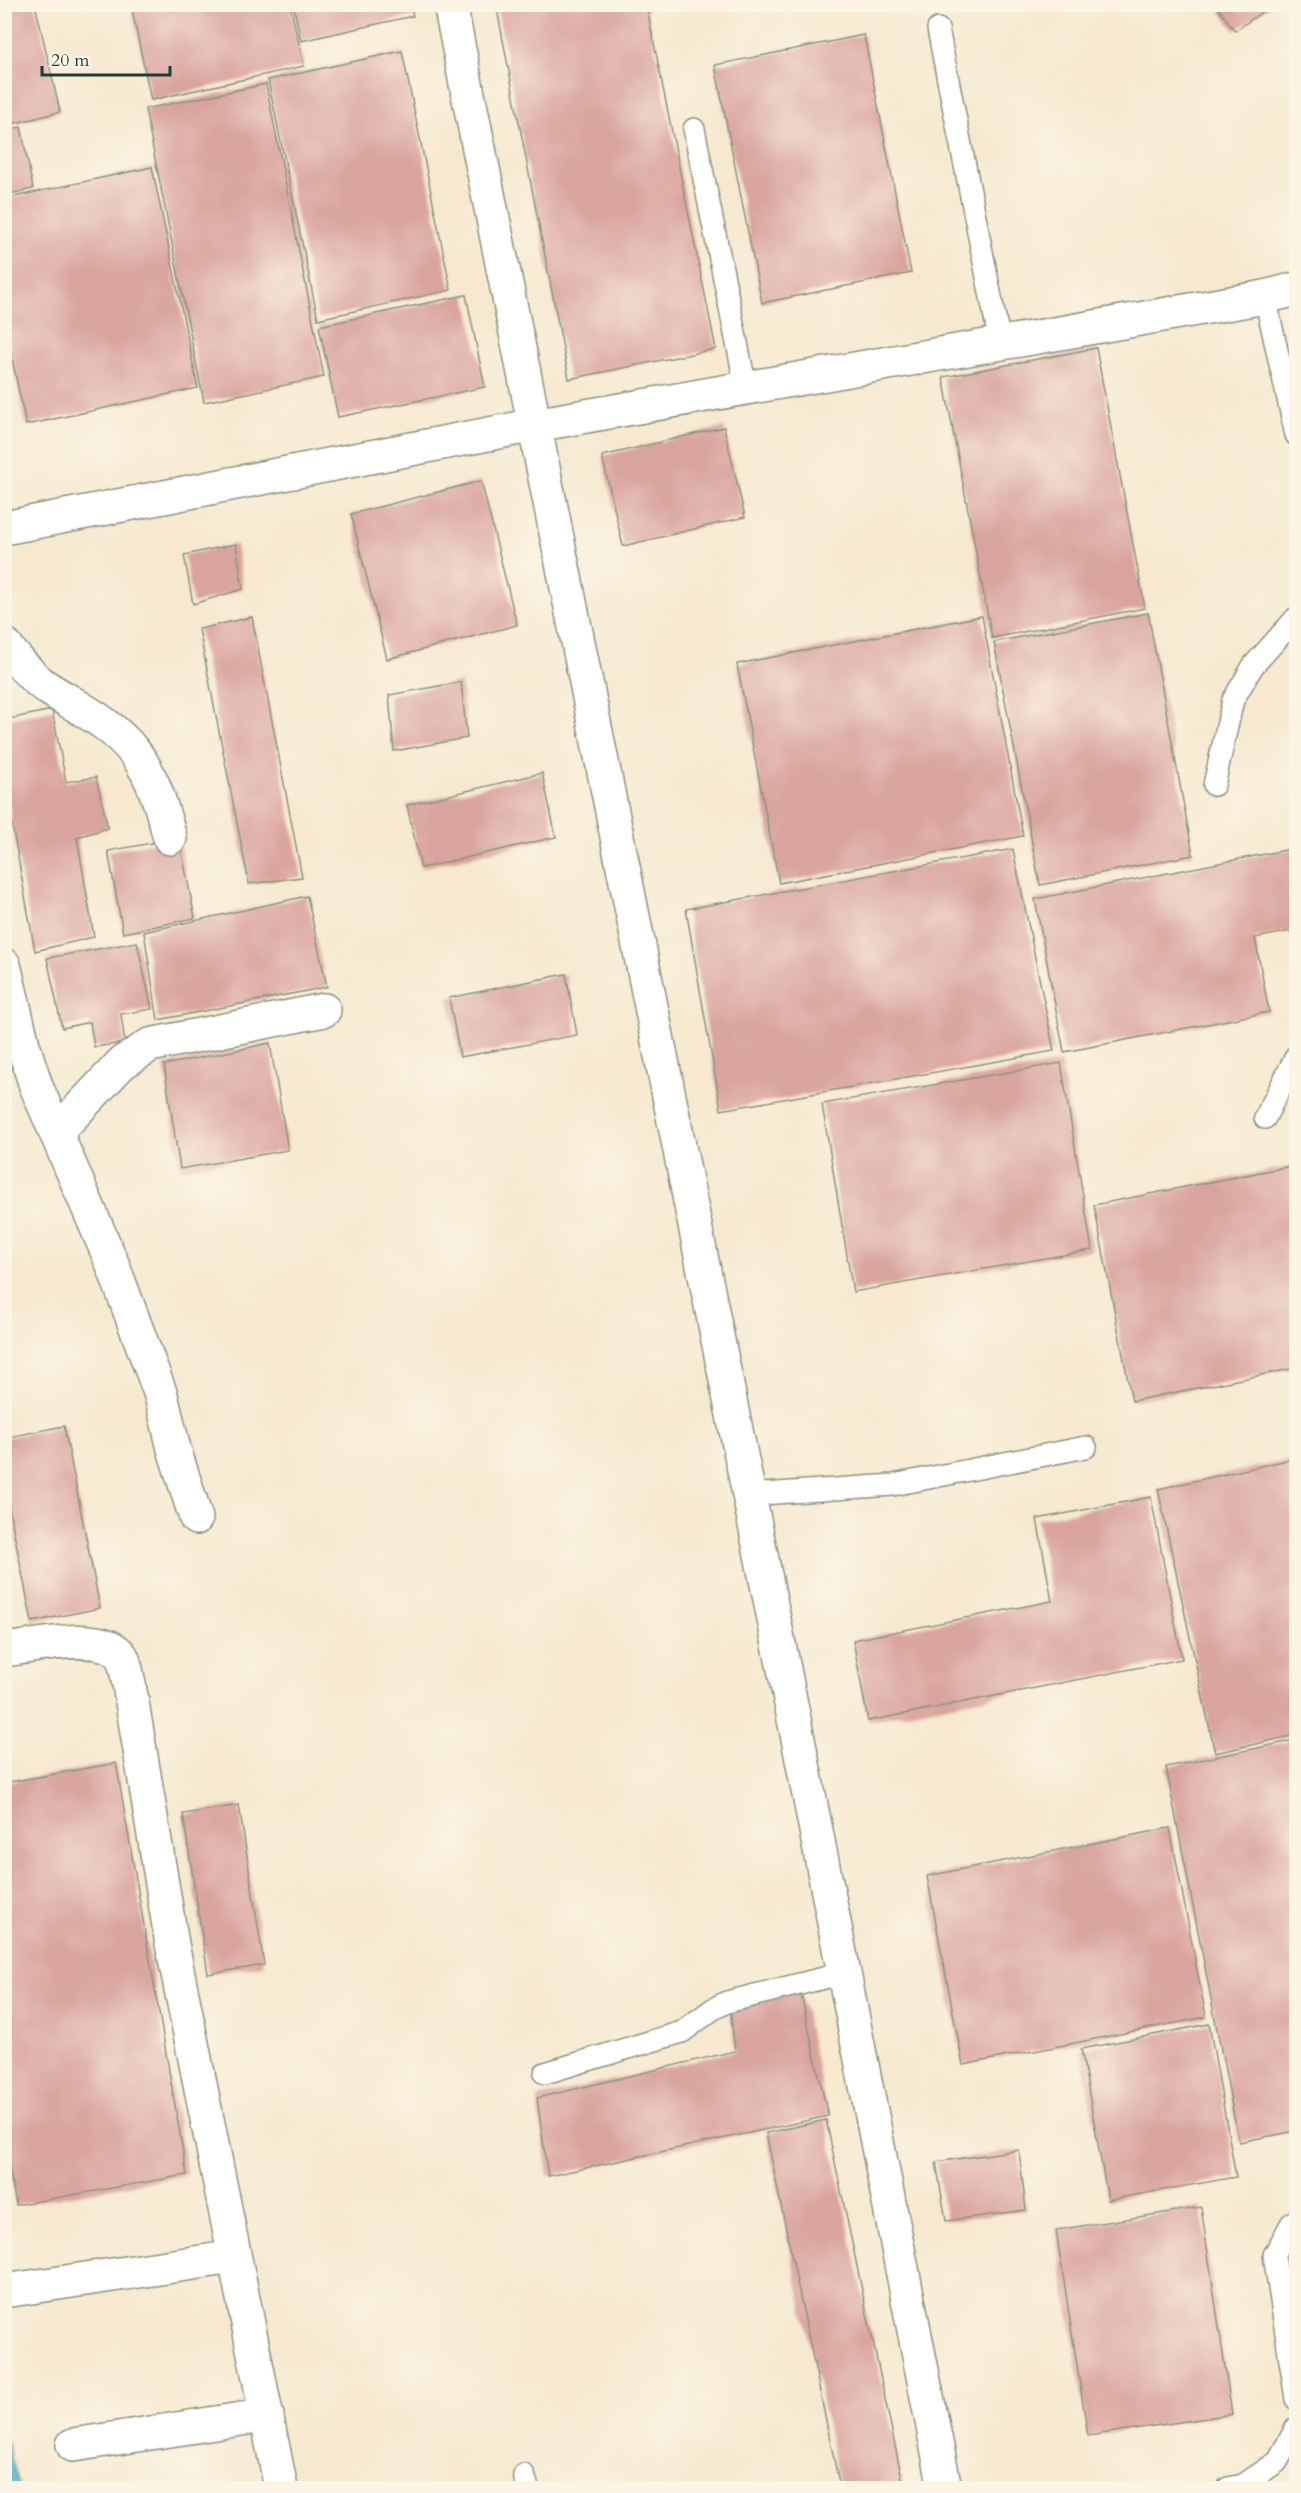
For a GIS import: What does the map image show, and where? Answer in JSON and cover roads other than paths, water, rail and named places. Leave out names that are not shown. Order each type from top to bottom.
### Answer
[{"type":"street","points":[[450,4],[749,1495],[945,2488]]},
{"type":"street","points":[[4,528],[535,425],[1265,297],[1296,289]]},
{"type":"street","points":[[4,644],[17,660],[45,685],[112,730],[135,754],[157,791],[170,838]]},
{"type":"street","points":[[4,965],[22,1045],[36,1086],[112,1263],[161,1395],[174,1449],[196,1518]]},
{"type":"street","points":[[56,1133],[122,1063],[150,1046],[324,1010]]},
{"type":"street","points":[[6,1645],[106,1643],[122,1657],[129,1684],[172,1944],[281,2488]]},
{"type":"street","points":[[11,2290],[234,2257]]},
{"type":"street","points":[[73,2445],[267,2415]]},
{"type":"lane","points":[[938,28],[1000,343]]},
{"type":"lane","points":[[694,129],[746,388]]},
{"type":"lane","points":[[1265,297],[1296,435]]},
{"type":"lane","points":[[1214,785],[1233,700],[1254,666],[1296,618]]},
{"type":"lane","points":[[1265,1118],[1296,1056]]},
{"type":"lane","points":[[749,1495],[893,1485],[1086,1447]]},
{"type":"lane","points":[[545,2073],[682,2032],[713,2009],[727,2002],[844,1973]]},
{"type":"lane","points":[[1296,2220],[1291,2224],[1274,2255],[1296,2399]]},
{"type":"lane","points":[[1228,2488],[1243,2485],[1277,2462],[1296,2428]]},
{"type":"water","points":[[5,2438],[20,2488],[5,2488]]}]
